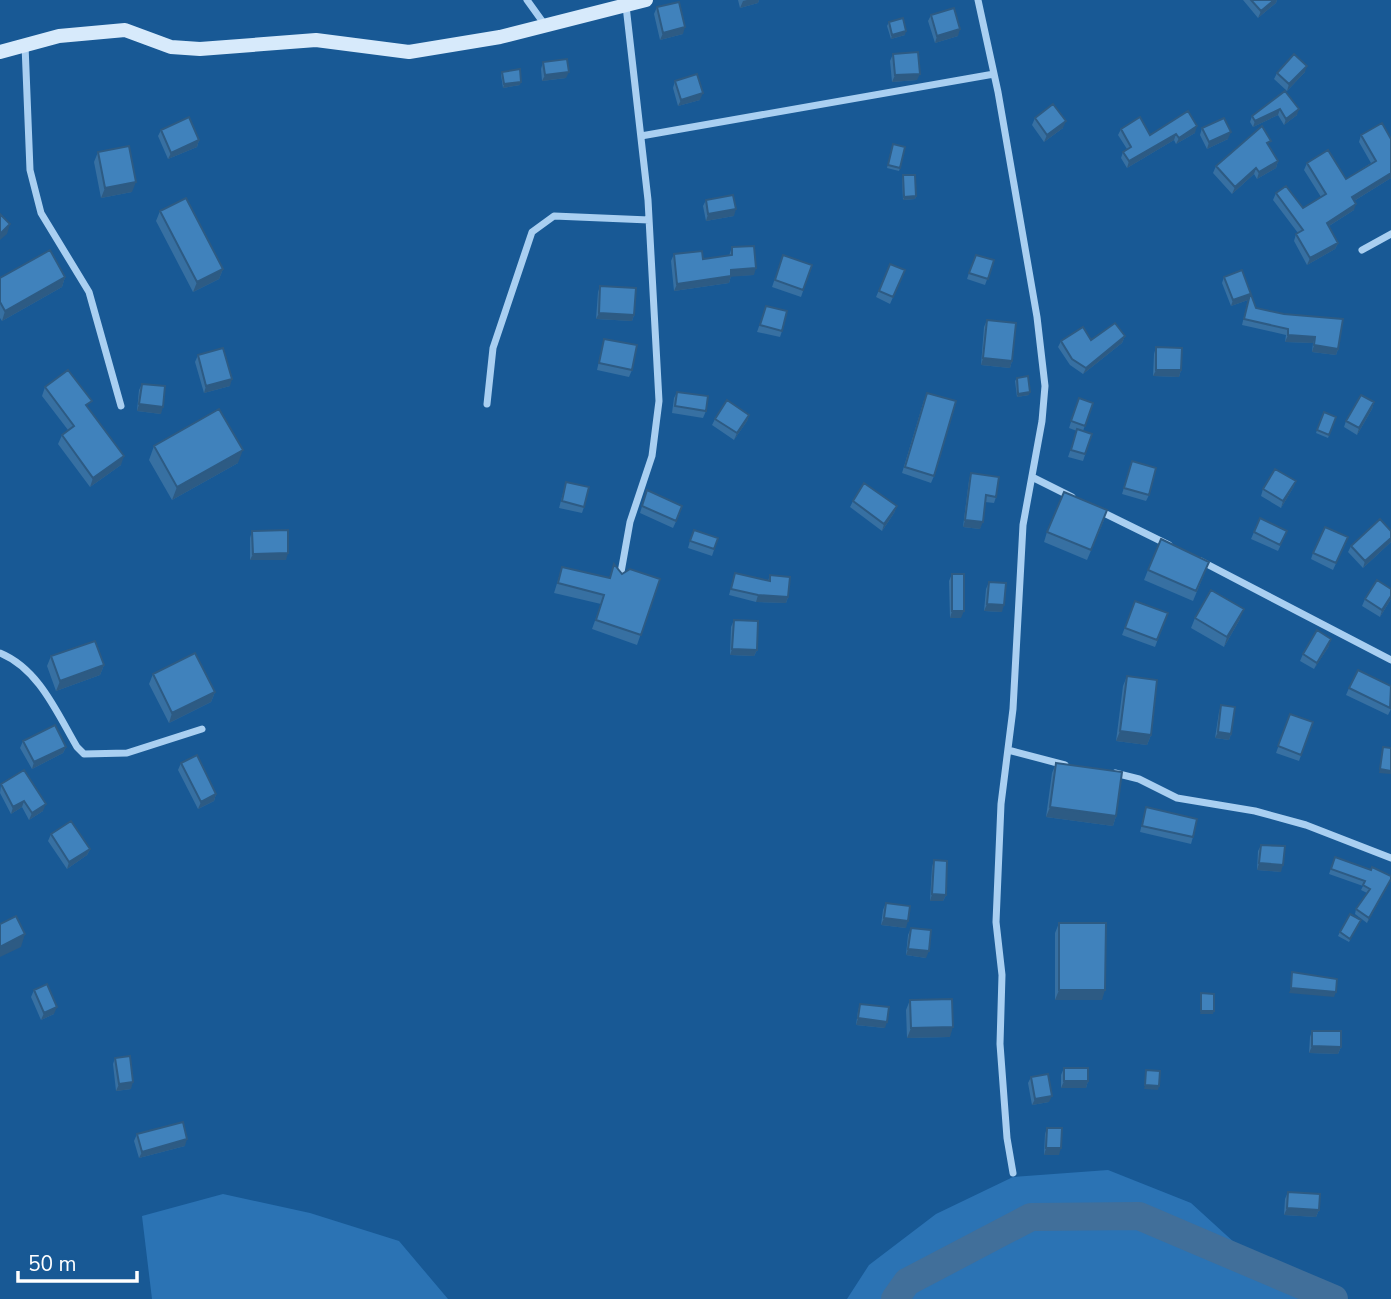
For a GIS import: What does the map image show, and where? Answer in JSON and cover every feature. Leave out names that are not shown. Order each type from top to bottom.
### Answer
[{"type":"main road","points":[[0,52],[70,35],[125,30],[171,47],[200,49],[316,40],[409,52],[500,37],[646,0]]},
{"type":"street","points":[[527,0],[545,25]]},
{"type":"street","points":[[978,0],[994,74],[1037,317],[1045,386],[1023,525],[1008,750],[1001,804],[996,922],[1002,975],[1000,1044],[1007,1138],[1013,1173]]},
{"type":"street","points":[[620,579],[630,522],[658,430],[658,359],[649,220],[626,5]]},
{"type":"street","points":[[25,44],[28,151],[38,202],[51,233],[89,292],[121,406]]},
{"type":"street","points":[[640,136],[994,74]]},
{"type":"street","points":[[487,404],[494,348],[532,232],[554,216],[649,220]]},
{"type":"street","points":[[1362,250],[1391,234]]},
{"type":"street","points":[[1032,477],[1082,502]]},
{"type":"street","points":[[1094,508],[1181,551]]},
{"type":"street","points":[[1194,558],[1391,660]]},
{"type":"street","points":[[0,653],[30,673],[84,754],[127,753],[202,729]]},
{"type":"street","points":[[1008,750],[1074,767]]},
{"type":"street","points":[[1110,772],[1139,779],[1177,798],[1255,811],[1306,825],[1391,858]]},
{"type":"shaded area","points":[[1108,1170],[1191,1203],[1259,1265],[1332,1299],[847,1299],[869,1265],[936,1214],[1013,1177]]},
{"type":"shaded area","points":[[223,1194],[310,1213],[399,1241],[448,1299],[152,1299],[142,1216]]},
{"type":"building","points":[[1251,0],[1274,0],[1261,11]]},
{"type":"building","points":[[679,2],[685,27],[663,33],[657,7]]},
{"type":"building","points":[[954,8],[960,29],[937,36],[931,15]]},
{"type":"building","points":[[903,18],[906,31],[892,35],[889,22]]},
{"type":"building","points":[[918,52],[920,74],[895,75],[893,54]]},
{"type":"building","points":[[1294,54],[1307,66],[1289,84],[1277,73]]},
{"type":"building","points":[[567,59],[569,72],[545,75],[543,62]]},
{"type":"building","points":[[520,69],[521,82],[504,84],[502,72]]},
{"type":"building","points":[[697,74],[703,93],[681,100],[675,81]]},
{"type":"building","points":[[1285,91],[1299,109],[1286,119],[1280,109],[1255,121],[1252,116]]},
{"type":"building","points":[[1053,104],[1066,121],[1047,135],[1035,118]]},
{"type":"building","points":[[1188,111],[1197,126],[1179,138],[1176,134],[1129,161],[1123,152],[1131,147],[1121,129],[1140,117],[1150,135]]},
{"type":"building","points":[[189,117],[199,140],[171,153],[161,130]]},
{"type":"building","points":[[1224,118],[1231,132],[1209,142],[1202,128]]},
{"type":"building","points":[[1382,123],[1391,139],[1391,173],[1352,197],[1356,204],[1327,223],[1338,243],[1310,258],[1296,234],[1303,230],[1276,193],[1286,186],[1303,208],[1326,194],[1307,163],[1328,150],[1346,179],[1376,161],[1361,135]]},
{"type":"building","points":[[1262,126],[1271,141],[1267,143],[1278,161],[1259,172],[1256,168],[1235,187],[1216,166]]},
{"type":"building","points":[[893,144],[905,147],[900,168],[888,165]]},
{"type":"building","points":[[129,146],[136,182],[105,188],[98,152]]},
{"type":"building","points":[[903,175],[915,175],[916,196],[904,197]]},
{"type":"building","points":[[733,195],[736,209],[708,214],[706,200]]},
{"type":"building","points":[[186,198],[223,269],[197,282],[160,211]]},
{"type":"building","points":[[0,214],[10,224],[0,234]]},
{"type":"building","points":[[754,246],[756,268],[731,270],[731,276],[677,284],[674,254],[702,251],[703,259],[732,255],[732,247]]},
{"type":"building","points":[[50,250],[65,277],[5,311],[0,302],[0,278]]},
{"type":"building","points":[[783,255],[812,265],[803,290],[775,280]]},
{"type":"building","points":[[976,255],[994,260],[988,279],[969,273]]},
{"type":"building","points":[[890,264],[905,270],[893,297],[879,291]]},
{"type":"building","points":[[1242,270],[1256,308],[1284,314],[1343,319],[1338,349],[1314,345],[1315,337],[1288,335],[1288,329],[1244,319],[1250,294],[1233,300],[1224,277]]},
{"type":"building","points":[[600,286],[636,288],[634,315],[599,313]]},
{"type":"building","points":[[766,306],[787,311],[782,331],[760,325]]},
{"type":"building","points":[[987,320],[1016,323],[1012,361],[983,358]]},
{"type":"building","points":[[1115,323],[1125,336],[1086,368],[1072,359],[1061,341],[1083,327],[1091,340]]},
{"type":"building","points":[[604,339],[637,345],[632,370],[599,363]]},
{"type":"building","points":[[1156,347],[1182,348],[1181,370],[1156,370]]},
{"type":"building","points":[[223,348],[232,379],[206,386],[198,355]]},
{"type":"building","points":[[68,370],[92,401],[86,405],[124,456],[93,478],[62,435],[74,426],[45,387]]},
{"type":"building","points":[[1028,376],[1030,392],[1018,394],[1017,378]]},
{"type":"building","points":[[142,384],[165,386],[163,407],[139,404]]},
{"type":"building","points":[[677,392],[708,396],[706,411],[675,406]]},
{"type":"building","points":[[927,393],[956,401],[934,476],[905,467]]},
{"type":"building","points":[[1361,395],[1374,402],[1359,428],[1346,421]]},
{"type":"building","points":[[1079,398],[1093,403],[1085,426],[1071,421]]},
{"type":"building","points":[[727,400],[749,415],[737,433],[715,419]]},
{"type":"building","points":[[219,409],[243,450],[177,487],[154,446]]},
{"type":"building","points":[[1324,412],[1336,417],[1329,435],[1317,430]]},
{"type":"building","points":[[1077,429],[1092,434],[1085,454],[1071,450]]},
{"type":"building","points":[[1132,461],[1156,468],[1149,495],[1124,488]]},
{"type":"building","points":[[1275,469],[1296,481],[1283,501],[1263,489]]},
{"type":"building","points":[[971,473],[999,477],[996,497],[986,495],[983,522],[965,520]]},
{"type":"building","points":[[566,482],[589,487],[584,507],[562,501]]},
{"type":"building","points":[[864,483],[897,506],[884,524],[853,501]]},
{"type":"building","points":[[647,490],[682,506],[676,521],[642,506]]},
{"type":"building","points":[[1064,492],[1107,510],[1091,550],[1047,532]]},
{"type":"building","points":[[1260,518],[1287,531],[1280,545],[1254,532]]},
{"type":"building","points":[[1380,519],[1391,531],[1391,538],[1365,561],[1351,546]]},
{"type":"building","points":[[1325,527],[1348,537],[1336,563],[1313,553]]},
{"type":"building","points":[[288,530],[288,553],[253,554],[252,531]]},
{"type":"building","points":[[694,530],[718,538],[714,549],[690,541]]},
{"type":"building","points":[[1161,539],[1209,562],[1196,591],[1148,570]]},
{"type":"building","points":[[614,564],[622,574],[630,569],[660,579],[641,635],[596,620],[604,595],[558,583],[562,567],[610,578]]},
{"type":"building","points":[[735,573],[770,581],[770,575],[790,577],[788,597],[758,595],[731,589]]},
{"type":"building","points":[[952,574],[964,574],[964,611],[952,611]]},
{"type":"building","points":[[1377,580],[1391,589],[1391,596],[1382,610],[1365,599]]},
{"type":"building","points":[[989,582],[1006,583],[1004,605],[987,604]]},
{"type":"building","points":[[1211,590],[1244,609],[1227,637],[1195,618]]},
{"type":"building","points":[[1135,601],[1168,613],[1157,640],[1125,628]]},
{"type":"building","points":[[734,620],[758,621],[757,650],[732,649]]},
{"type":"building","points":[[1317,630],[1331,639],[1317,663],[1303,654]]},
{"type":"building","points":[[95,641],[104,665],[60,681],[51,656]]},
{"type":"building","points":[[195,653],[215,692],[172,713],[153,674]]},
{"type":"building","points":[[1358,670],[1391,686],[1390,708],[1349,688]]},
{"type":"building","points":[[1127,676],[1157,680],[1151,735],[1120,731]]},
{"type":"building","points":[[1221,705],[1235,707],[1231,734],[1218,732]]},
{"type":"building","points":[[1290,714],[1313,722],[1301,755],[1278,746]]},
{"type":"building","points":[[55,725],[66,747],[34,762],[23,741]]},
{"type":"building","points":[[1383,747],[1391,748],[1391,771],[1380,769]]},
{"type":"building","points":[[197,755],[216,794],[201,802],[181,763]]},
{"type":"building","points":[[1056,763],[1122,772],[1116,816],[1050,807]]},
{"type":"building","points":[[24,770],[46,804],[32,813],[24,801],[13,807],[1,784]]},
{"type":"building","points":[[1146,807],[1197,819],[1193,837],[1142,826]]},
{"type":"building","points":[[71,821],[90,849],[69,862],[51,834]]},
{"type":"building","points":[[1261,845],[1285,846],[1283,865],[1259,863]]},
{"type":"building","points":[[1335,857],[1371,870],[1372,867],[1391,876],[1369,918],[1356,909],[1370,889],[1363,885],[1365,881],[1331,869]]},
{"type":"building","points":[[934,860],[947,861],[946,895],[932,894]]},
{"type":"building","points":[[886,903],[910,906],[908,921],[884,918]]},
{"type":"building","points":[[1350,914],[1361,920],[1350,939],[1340,932]]},
{"type":"building","points":[[16,916],[25,934],[0,947],[0,924]]},
{"type":"building","points":[[1059,923],[1106,923],[1105,990],[1059,990]]},
{"type":"building","points":[[911,928],[931,930],[929,951],[908,949]]},
{"type":"building","points":[[1292,972],[1337,979],[1336,992],[1291,988]]},
{"type":"building","points":[[47,984],[57,1007],[44,1013],[34,990]]},
{"type":"building","points":[[1201,993],[1214,994],[1214,1011],[1201,1011]]},
{"type":"building","points":[[952,999],[953,1027],[911,1028],[910,1000]]},
{"type":"building","points":[[860,1004],[889,1007],[887,1022],[858,1018]]},
{"type":"building","points":[[1312,1031],[1341,1031],[1341,1047],[1312,1046]]},
{"type":"building","points":[[130,1056],[133,1082],[119,1084],[115,1058]]},
{"type":"building","points":[[1064,1068],[1088,1068],[1088,1081],[1064,1081]]},
{"type":"building","points":[[1146,1070],[1160,1071],[1159,1086],[1145,1085]]},
{"type":"building","points":[[1048,1074],[1052,1096],[1035,1099],[1031,1077]]},
{"type":"building","points":[[183,1122],[187,1139],[142,1152],[137,1134]]},
{"type":"building","points":[[1047,1128],[1062,1128],[1061,1148],[1046,1148]]},
{"type":"building","points":[[1288,1192],[1320,1194],[1319,1210],[1287,1208]]},
{"type":"waterway","points":[[895,1299],[907,1282],[1031,1217],[1139,1216],[1334,1299]]}]
